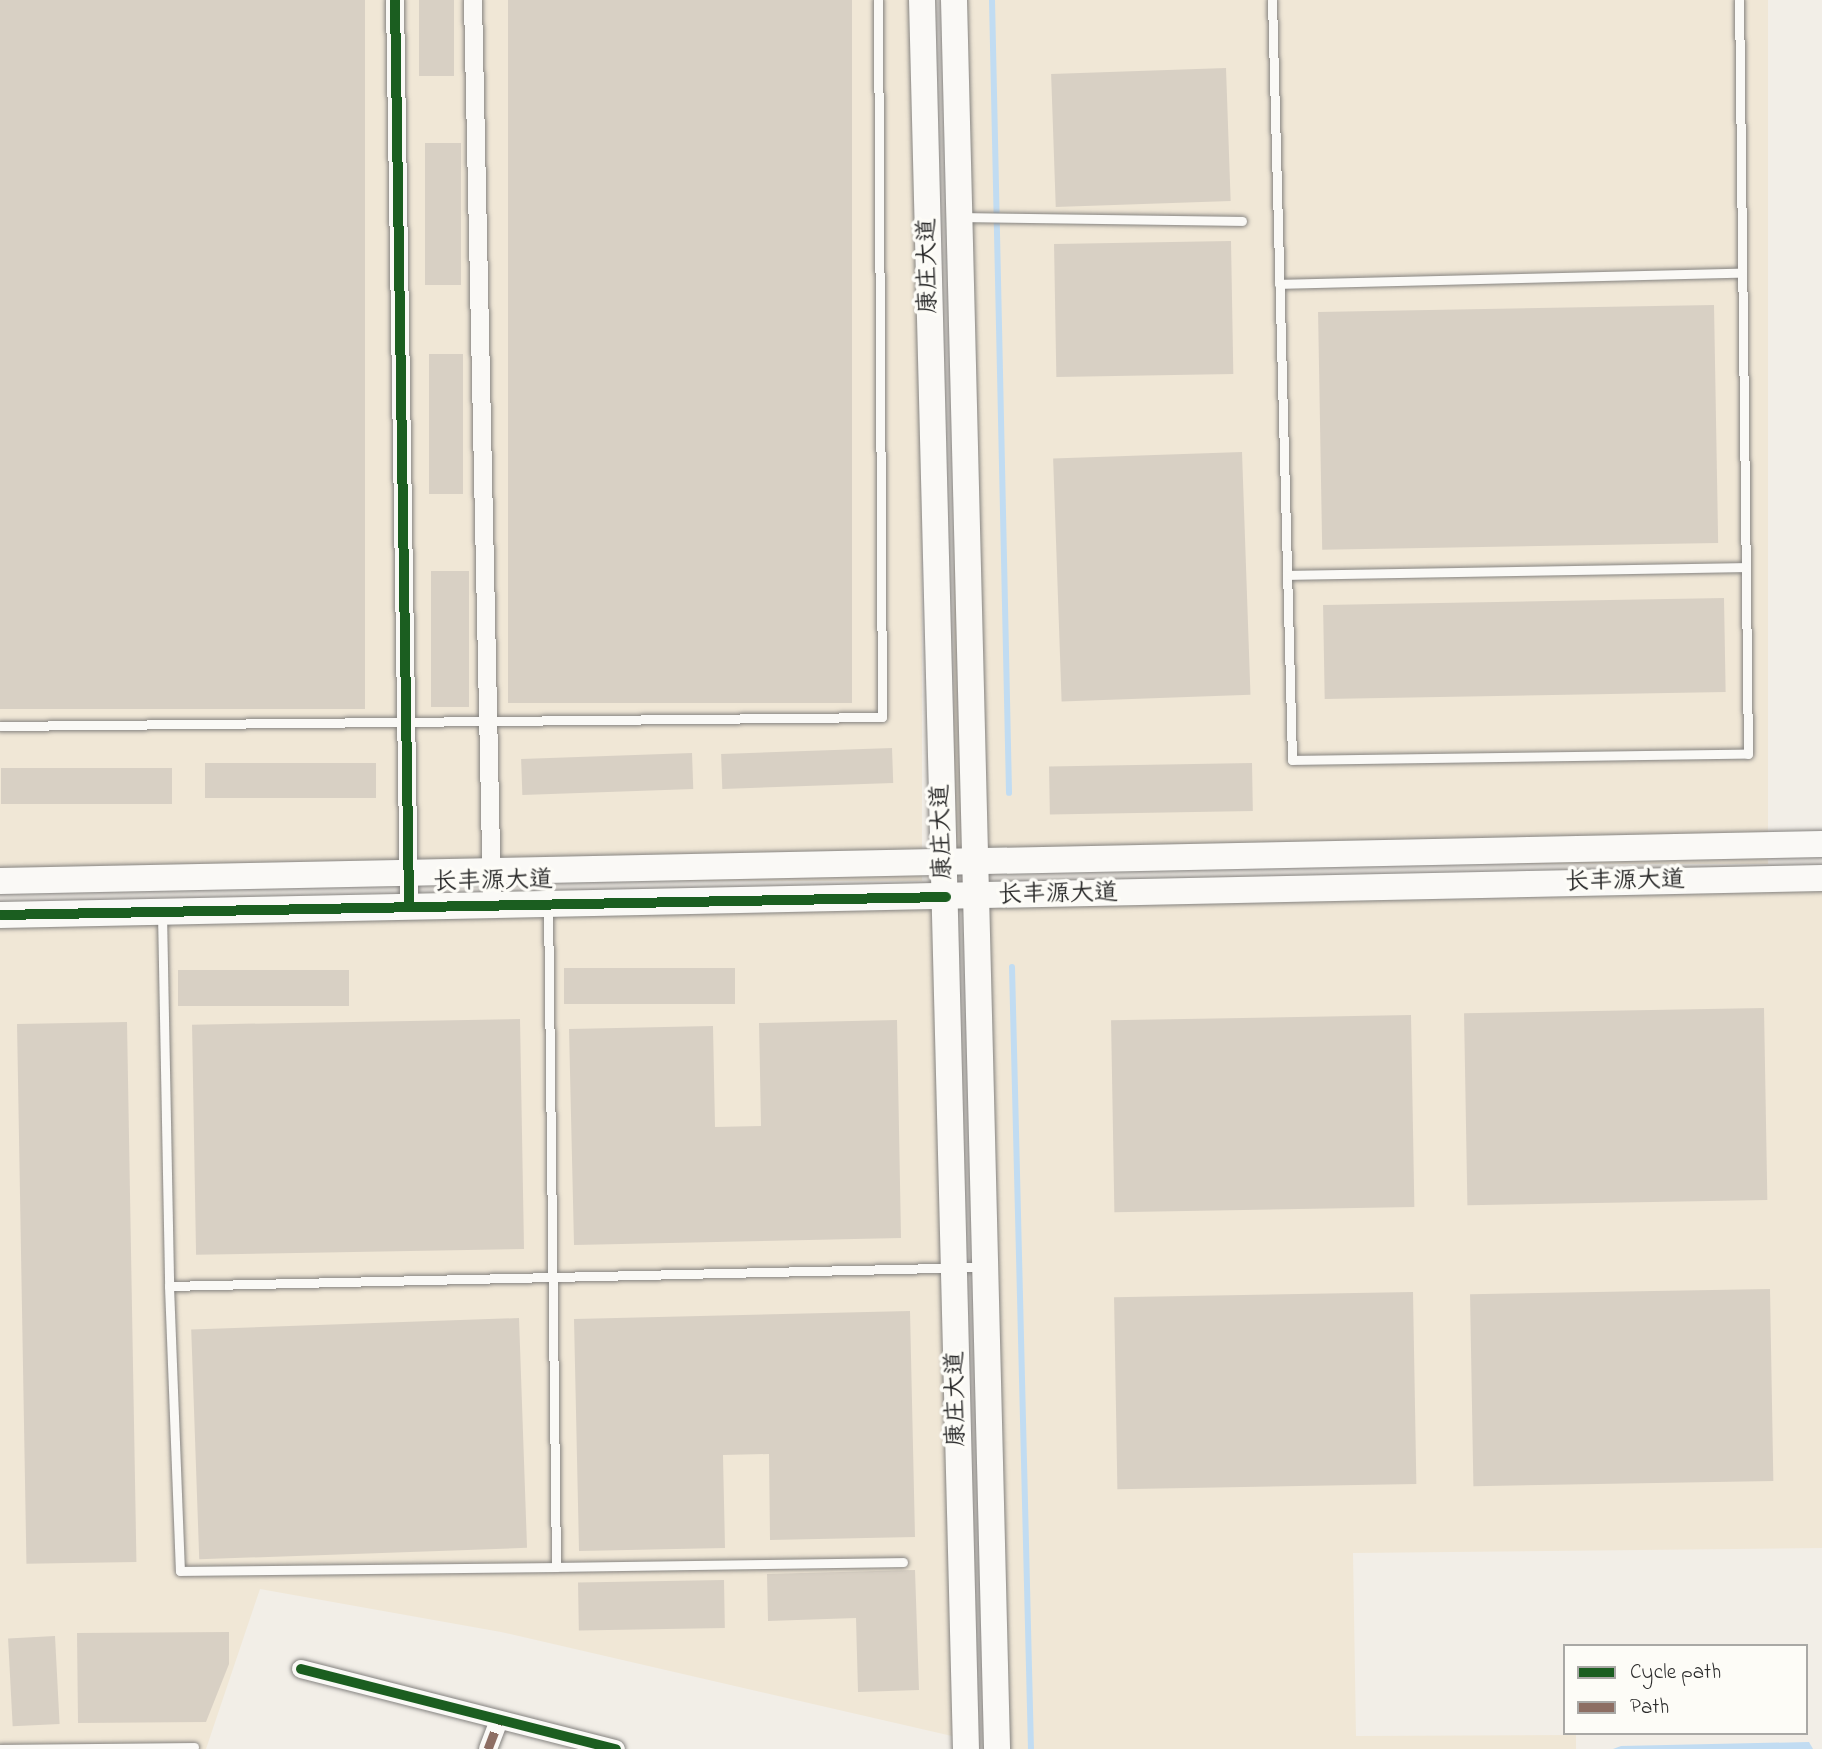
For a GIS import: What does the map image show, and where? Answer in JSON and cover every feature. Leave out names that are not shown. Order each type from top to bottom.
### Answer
[{"type":"main road","name":"康庄大道","points":[[922,0],[966,1749]]},
{"type":"main road","name":"康庄大道","points":[[954,0],[976,864],[981,1267],[997,1749]]},
{"type":"main road","name":"长丰源大道","points":[[0,881],[976,864],[1822,844]]},
{"type":"main road","name":"长丰源大道","points":[[0,915],[1822,878]]},
{"type":"street","points":[[395,0],[409,905]]},
{"type":"street","points":[[473,0],[492,903]]},
{"type":"street","points":[[301,1669],[616,1749]]},
{"type":"street","points":[[488,1749],[499,1720]]},
{"type":"lane","points":[[0,726],[488,724],[882,717],[878,0]]},
{"type":"lane","points":[[1272,0],[1292,760],[1748,754],[1738,0]]},
{"type":"lane","points":[[959,217],[1242,221]]},
{"type":"lane","points":[[1279,284],[1742,273]]},
{"type":"lane","points":[[1287,575],[1745,567]]},
{"type":"lane","points":[[548,902],[555,1277],[556,1567]]},
{"type":"lane","points":[[162,911],[169,1286],[180,1571],[903,1562]]},
{"type":"lane","points":[[169,1286],[981,1267]]},
{"type":"lane","points":[[0,1749],[194,1747]]},
{"type":"shaded area","points":[[0,0],[922,0],[922,881],[0,881]]},
{"type":"shaded area","points":[[954,0],[1768,0],[1768,864],[954,864]]},
{"type":"shaded area","points":[[1822,878],[1822,1548],[1353,1553],[1356,1736],[1576,1735],[1576,1749],[997,1749],[976,896]]},
{"type":"shaded area","points":[[946,897],[965,1739],[501,1632],[260,1589],[206,1749],[0,1749],[0,915]]},
{"type":"water","points":[[1809,1742],[1813,1749],[1613,1749],[1621,1746]]},
{"type":"building","points":[[0,0],[365,0],[365,709],[0,709]]},
{"type":"building","points":[[419,0],[454,0],[454,76],[419,76]]},
{"type":"building","points":[[508,0],[852,0],[852,703],[508,703]]},
{"type":"building","points":[[1226,68],[1231,201],[1056,207],[1051,74]]},
{"type":"building","points":[[425,143],[461,143],[461,285],[425,285]]},
{"type":"building","points":[[1231,241],[1233,374],[1056,377],[1054,244]]},
{"type":"building","points":[[1714,305],[1718,543],[1322,550],[1318,312]]},
{"type":"building","points":[[429,354],[463,354],[463,494],[429,494]]},
{"type":"building","points":[[1242,452],[1250,695],[1062,701],[1053,459]]},
{"type":"building","points":[[431,571],[469,571],[469,707],[431,707]]},
{"type":"building","points":[[1724,598],[1726,692],[1325,699],[1323,605]]},
{"type":"building","points":[[892,748],[893,783],[722,789],[721,754]]},
{"type":"building","points":[[692,753],[693,789],[522,795],[521,759]]},
{"type":"building","points":[[205,763],[376,763],[376,798],[205,798]]},
{"type":"building","points":[[1252,763],[1253,811],[1050,815],[1049,767]]},
{"type":"building","points":[[1,768],[172,768],[172,804],[1,804]]},
{"type":"building","points":[[564,968],[735,968],[735,1004],[564,1004]]},
{"type":"building","points":[[178,970],[349,970],[349,1006],[178,1006]]},
{"type":"building","points":[[1764,1008],[1767,1200],[1467,1205],[1464,1013]]},
{"type":"building","points":[[1411,1015],[1414,1207],[1114,1212],[1111,1020]]},
{"type":"building","points":[[520,1019],[524,1249],[196,1255],[192,1025]]},
{"type":"building","points":[[897,1020],[901,1238],[574,1245],[569,1029],[713,1026],[715,1127],[761,1126],[759,1023]]},
{"type":"building","points":[[127,1022],[136,1562],[26,1564],[17,1024]]},
{"type":"building","points":[[1770,1289],[1773,1481],[1473,1486],[1470,1294]]},
{"type":"building","points":[[1413,1292],[1416,1484],[1117,1489],[1114,1297]]},
{"type":"building","points":[[910,1311],[915,1537],[770,1540],[769,1454],[723,1455],[725,1548],[579,1551],[574,1319]]},
{"type":"building","points":[[519,1318],[527,1548],[199,1559],[191,1329]]},
{"type":"building","points":[[915,1570],[919,1690],[858,1692],[856,1618],[768,1621],[767,1574]]},
{"type":"building","points":[[724,1580],[725,1628],[579,1631],[578,1583]]},
{"type":"building","points":[[229,1632],[229,1664],[206,1722],[78,1723],[77,1633]]},
{"type":"building","points":[[55,1636],[60,1724],[13,1726],[8,1638]]},
{"type":"waterway","points":[[992,0],[1009,793]]},
{"type":"waterway","points":[[1012,967],[1031,1749]]},
{"type":"marked path","points":[[488,1749],[499,1720]]},
{"type":"cycle path","points":[[395,0],[409,905]]},
{"type":"cycle path","points":[[0,915],[946,897]]},
{"type":"cycle path","points":[[301,1669],[616,1749]]}]
